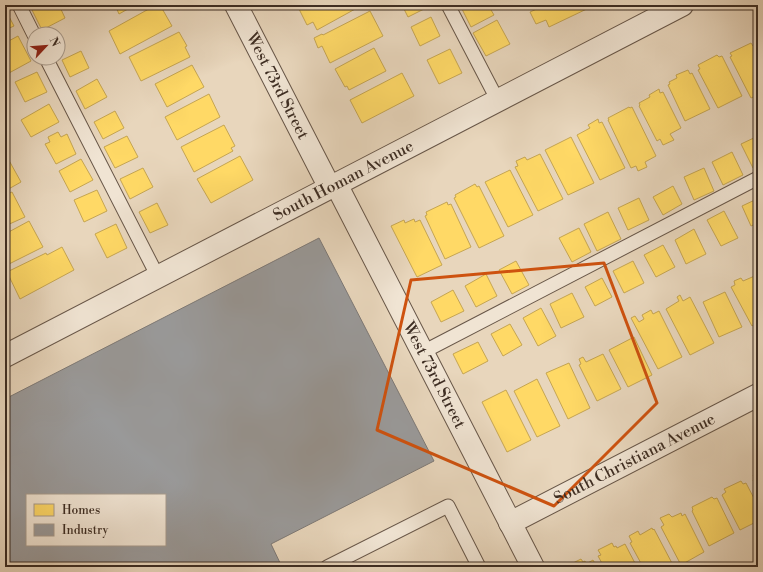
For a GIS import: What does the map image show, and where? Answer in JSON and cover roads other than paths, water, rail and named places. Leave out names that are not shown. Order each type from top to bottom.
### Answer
[{"type":"street","name":"West 73rd Street","points":[[236,5],[423,352],[533,567]]},
{"type":"street","name":"South Homan Avenue","points":[[5,356],[498,101],[670,8]]},
{"type":"street","name":"South Christiana Avenue","points":[[510,523],[758,395]]},
{"type":"lane","points":[[19,5],[30,26]]},
{"type":"lane","points":[[448,5],[498,101]]},
{"type":"lane","points":[[50,66],[158,277]]},
{"type":"lane","points":[[423,352],[758,178]]},
{"type":"lane","points":[[327,567],[448,506],[479,567]]}]
